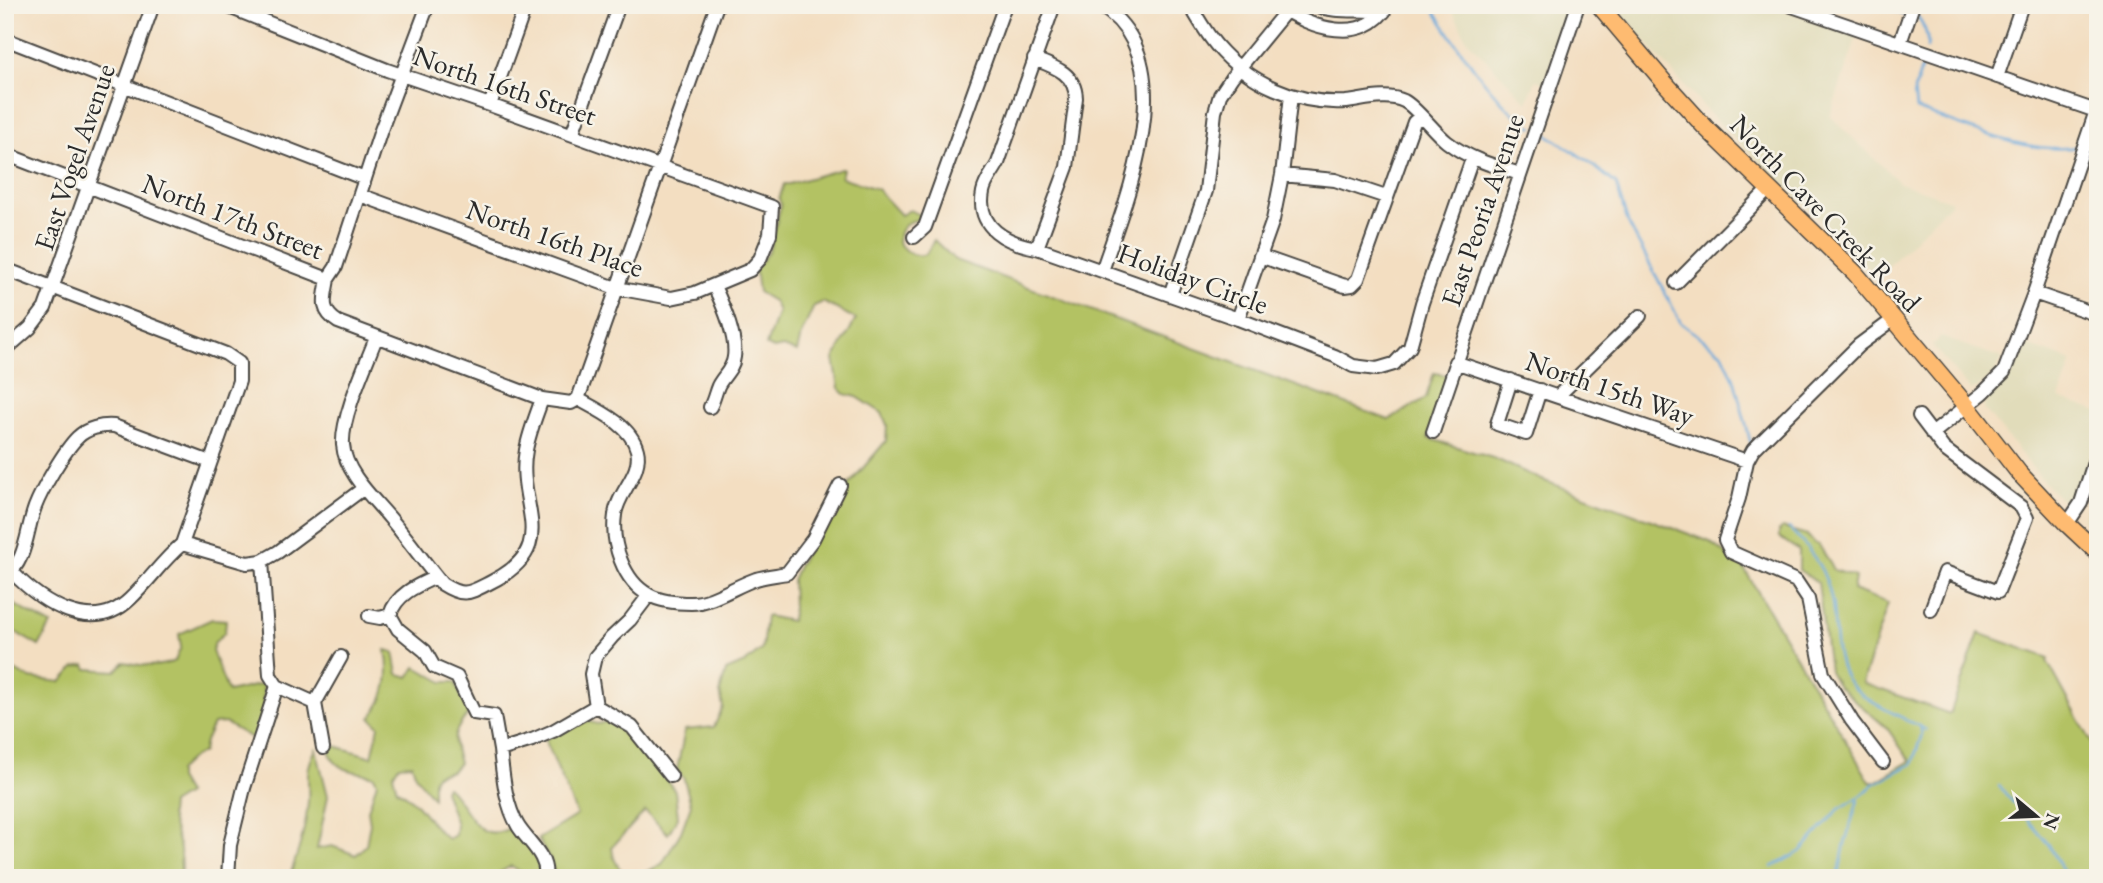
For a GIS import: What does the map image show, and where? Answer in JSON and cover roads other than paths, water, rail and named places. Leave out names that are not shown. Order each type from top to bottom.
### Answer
[{"type":"main road","name":"North Cave Creek Road","points":[[1599,5],[1680,100],[1837,254],[1967,406],[2019,473],[2098,553]]},
{"type":"street","name":"East Vogel Avenue","points":[[5,350],[39,319],[53,287],[153,5]]},
{"type":"street","name":"North 16th Street","points":[[224,5],[402,75],[490,104],[772,207]]},
{"type":"street","points":[[328,279],[335,267],[428,5]]},
{"type":"street","points":[[490,104],[526,5]]},
{"type":"street","points":[[572,134],[619,5]]},
{"type":"street","points":[[717,5],[578,399],[613,420],[630,437],[638,451],[636,469],[615,515],[616,543],[628,575],[649,595],[675,602],[701,602],[758,579],[787,573],[813,539],[840,485]]},
{"type":"street","name":"Holiday Circle","points":[[1054,5],[998,163],[983,192],[982,205],[991,227],[1005,239],[1020,245],[1037,247],[1238,319],[1335,356],[1353,366],[1377,369],[1394,364],[1410,347],[1422,303],[1472,159]]},
{"type":"street","points":[[1100,5],[1111,13],[1131,38],[1142,67],[1144,82],[1137,168],[1102,271]]},
{"type":"street","points":[[1190,5],[1218,48],[1266,85],[1291,95],[1322,101],[1343,102],[1383,97],[1405,102],[1446,141],[1472,159],[1520,174]]},
{"type":"street","points":[[1314,5],[1333,11],[1386,8]]},
{"type":"street","name":"East Peoria Avenue","points":[[1433,432],[1578,5]]},
{"type":"street","points":[[1900,43],[1913,5]]},
{"type":"street","points":[[1997,77],[2022,5]]},
{"type":"street","points":[[914,237],[925,227],[1004,6]]},
{"type":"street","points":[[1798,7],[1997,77],[2097,108],[2004,372],[1932,434]]},
{"type":"street","points":[[1170,295],[1206,191],[1215,112],[1220,95],[1282,8],[1312,24],[1343,29],[1371,24],[1386,8]]},
{"type":"street","points":[[5,39],[365,178]]},
{"type":"street","points":[[1034,59],[1065,73],[1075,87],[1076,98],[1067,167],[1037,247]]},
{"type":"street","points":[[1238,319],[1273,220],[1282,175],[1291,95]]},
{"type":"street","points":[[1260,256],[1345,286],[1352,285],[1358,279],[1414,122],[1420,117]]},
{"type":"street","name":"North 17th Street","points":[[5,154],[328,279],[324,304],[329,316],[376,338],[542,399],[565,404],[578,399]]},
{"type":"street","points":[[1282,175],[1335,180],[1387,197]]},
{"type":"street","points":[[1676,283],[1769,189]]},
{"type":"street","name":"North 16th Place","points":[[360,195],[616,288],[671,298],[695,293],[750,270],[760,260],[770,234],[772,207]]},
{"type":"street","points":[[5,269],[226,354],[239,363],[239,380],[211,462],[182,544],[124,604],[109,612],[90,616],[70,612],[46,601],[9,574],[22,553],[41,494],[71,447],[87,430],[106,425],[114,426],[211,462]]},
{"type":"street","points":[[710,407],[716,389],[728,373],[734,357],[726,317],[714,286]]},
{"type":"street","points":[[2034,293],[2098,315]]},
{"type":"street","points":[[1558,396],[1640,316]]},
{"type":"street","points":[[1883,762],[1852,721],[1823,674],[1808,599],[1796,582],[1731,552],[1725,540],[1740,498],[1747,461],[1753,450],[1859,345],[1894,319]]},
{"type":"street","points":[[376,338],[343,436],[345,454],[364,488],[442,584],[455,592],[467,594],[512,569],[522,560],[529,547],[532,527],[524,473],[525,454],[542,399]]},
{"type":"street","name":"North 15th Way","points":[[1455,362],[1747,461]]},
{"type":"street","points":[[1511,380],[1497,424],[1526,434],[1539,390]]},
{"type":"street","points":[[1919,415],[1944,449],[2006,495],[2025,513],[2025,526],[1998,592],[1945,572],[1931,610]]},
{"type":"street","points":[[2067,524],[2081,503],[2098,450]]},
{"type":"street","points":[[182,544],[247,563],[262,561],[270,558],[364,488]]},
{"type":"street","points":[[262,561],[270,675],[277,686],[315,703]]},
{"type":"street","points":[[436,577],[407,591],[392,607],[390,615],[398,629],[428,655],[447,664],[457,677],[474,713],[494,716],[506,789],[514,817],[541,857],[547,869],[545,878]]},
{"type":"street","points":[[596,706],[592,674],[595,657],[614,634],[630,621],[649,595]]},
{"type":"street","points":[[369,616],[380,618],[390,615]]},
{"type":"street","points":[[323,748],[315,703],[341,657]]},
{"type":"street","points":[[228,878],[230,845],[243,794],[277,686]]},
{"type":"street","points":[[500,750],[553,731],[596,706]]},
{"type":"street","points":[[596,706],[632,727],[671,776]]},
{"type":"waterway","points":[[1431,5],[1463,54],[1492,91],[1520,119],[1533,127]]},
{"type":"waterway","points":[[1877,5],[1907,16]]},
{"type":"waterway","points":[[1913,16],[1917,16],[1924,27],[1927,48]]},
{"type":"waterway","points":[[1925,58],[1914,91],[1916,109],[2016,143],[2037,147],[2078,147]]},
{"type":"waterway","points":[[1539,129],[1589,162],[1616,184],[1628,223],[1681,323],[1723,354],[1734,379],[1751,444]]},
{"type":"waterway","points":[[1789,528],[1811,553],[1826,579],[1832,602],[1838,656],[1845,677],[1867,698],[1926,730]]},
{"type":"waterway","points":[[1772,867],[1800,852],[1839,809],[1874,784],[1912,764],[1922,734],[1920,728]]},
{"type":"waterway","points":[[1999,786],[2049,845],[2067,878]]},
{"type":"waterway","points":[[1838,878],[1858,800]]}]
